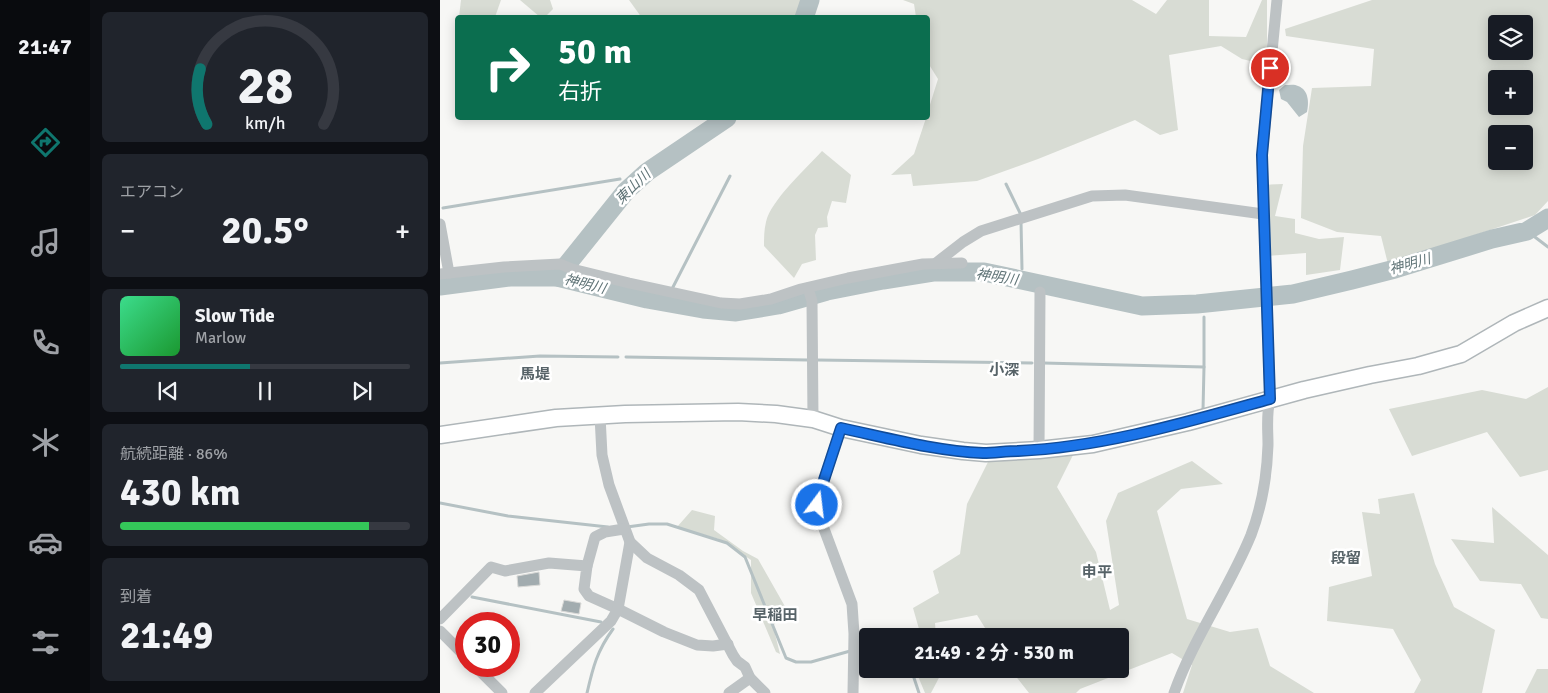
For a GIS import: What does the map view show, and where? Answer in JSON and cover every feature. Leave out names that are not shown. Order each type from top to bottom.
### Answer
[{"type":"street","points":[[1174,693],[1201,632],[1232,576],[1251,534],[1262,496],[1268,444],[1267,412],[1270,399],[1262,155],[1277,0]]},
{"type":"street","points":[[936,263],[963,242],[980,232],[1092,196],[1125,195],[1263,214]]},
{"type":"street","points":[[440,224],[444,274],[504,267],[560,264],[572,269],[721,303],[740,304],[809,293],[848,278],[923,264],[962,263]]},
{"type":"street","points":[[1039,450],[1040,292]]},
{"type":"street","points":[[809,293],[813,420]]},
{"type":"street","points":[[440,435],[556,418],[625,414],[738,412],[776,414],[813,420],[921,445],[963,451],[986,453],[1093,444],[1188,422],[1370,374],[1418,366],[1461,354],[1514,323],[1548,308]]},
{"type":"street","points":[[600,416],[602,455],[609,485],[630,542],[647,558],[700,590],[737,661],[745,667],[750,678],[765,693]]},
{"type":"street","points":[[841,428],[817,505],[820,518],[852,604],[854,634],[852,693]]},
{"type":"street","points":[[624,529],[605,532],[596,537],[587,566],[584,589],[589,596],[664,632],[697,645],[713,646],[728,644]]},
{"type":"street","points":[[534,693],[611,621],[618,609],[630,542]]},
{"type":"street","points":[[440,619],[491,566],[505,571],[549,563],[587,566]]},
{"type":"street","points":[[440,631],[455,647]]},
{"type":"street","points":[[486,677],[502,693]]},
{"type":"street","points":[[729,693],[750,678]]},
{"type":"shaded area","points":[[461,0],[501,0],[496,15],[459,15]]},
{"type":"shaded area","points":[[520,0],[550,0],[553,9],[547,15],[538,15]]},
{"type":"shaded area","points":[[629,0],[807,0],[808,3],[803,15],[640,15]]},
{"type":"shaded area","points":[[903,0],[1132,0],[1156,14],[1167,0],[1209,0],[1209,36],[1246,37],[1262,0],[1267,0],[1267,65],[1242,59],[1221,46],[1169,55],[1178,130],[1160,135],[1135,120],[977,181],[913,186],[911,174],[891,175],[914,154],[925,120],[930,120],[930,105],[938,79],[930,66],[930,15],[916,15],[914,4]]},
{"type":"shaded area","points":[[1372,0],[1548,0],[1548,201],[1535,215],[1388,264],[1381,236],[1337,232],[1301,218],[1303,146],[1312,88],[1371,86],[1374,49],[1286,36],[1285,29]]},
{"type":"shaded area","points":[[1285,85],[1297,85],[1306,94],[1308,101],[1307,112],[1299,117],[1287,102],[1281,99],[1279,90]]},
{"type":"shaded area","points":[[822,151],[851,175],[846,203],[832,201],[827,217],[828,227],[818,228],[815,235],[816,260],[802,264],[794,278],[764,246],[764,231],[769,213],[775,204]]},
{"type":"shaded area","points":[[1283,184],[1275,216],[1295,219],[1295,233],[1319,239],[1344,237],[1340,270],[1306,275],[1306,253],[1265,256],[1262,185]]},
{"type":"shaded area","points":[[1548,387],[1548,470],[1520,477],[1487,432],[1412,456],[1389,409],[1482,390],[1526,399]]},
{"type":"shaded area","points":[[1073,455],[1057,487],[1096,552],[1110,610],[1119,605],[1106,521],[1118,493],[1192,461],[1223,484],[1181,489],[1157,511],[1187,619],[1230,632],[1258,628],[1270,666],[1314,693],[1183,693],[1192,665],[1172,653],[1129,670],[1129,628],[985,628],[977,615],[935,623],[935,628],[919,628],[913,608],[939,593],[933,571],[960,554],[967,504],[988,462]]},
{"type":"shaded area","points":[[1414,493],[1435,564],[1454,607],[1495,630],[1482,693],[1414,693],[1421,680],[1393,629],[1327,621],[1329,587],[1372,576],[1362,512],[1380,514],[1378,499]]},
{"type":"shaded area","points":[[1492,507],[1548,555],[1548,619],[1541,618],[1521,584],[1480,581],[1451,539],[1494,543]]},
{"type":"shaded area","points":[[692,510],[715,516],[714,530],[743,551],[758,559],[787,610],[773,626],[780,654],[776,652],[751,593],[751,560],[719,539],[677,527]]},
{"type":"shaded area","points":[[1537,669],[1548,669],[1548,693],[1525,693]]},
{"type":"shaded area","points":[[919,678],[939,678],[931,693],[925,693]]},
{"type":"shaded area","points":[[1017,678],[1108,678],[1080,689],[1076,693],[1029,693]]},
{"type":"building","points":[[539,572],[540,585],[518,587],[517,576]]},
{"type":"building","points":[[564,600],[581,603],[579,614],[561,611]]},
{"type":"waterway","name":"東山川","points":[[805,15],[810,0]]},
{"type":"waterway","name":"東山川","points":[[557,277],[626,191],[647,172],[724,120]]},
{"type":"waterway","points":[[672,289],[730,176]]},
{"type":"waterway","points":[[443,208],[620,179]]},
{"type":"waterway","points":[[1006,184],[1021,215]]},
{"type":"waterway","name":"神明川","points":[[440,286],[510,277],[557,277],[647,299],[703,309],[736,312],[778,305],[827,291],[883,280],[933,272],[984,272],[1142,306],[1197,304],[1293,294],[1352,280],[1395,269],[1492,239],[1527,231],[1548,218]]},
{"type":"waterway","points":[[1021,221],[1022,269]]},
{"type":"waterway","points":[[1527,231],[1548,247]]},
{"type":"waterway","points":[[1204,317],[1204,367]]},
{"type":"waterway","points":[[440,363],[540,356],[618,357]]},
{"type":"waterway","points":[[626,357],[808,360]]},
{"type":"waterway","points":[[817,360],[1032,363]]},
{"type":"waterway","points":[[1043,363],[1204,367],[1203,410]]},
{"type":"waterway","points":[[440,503],[508,516],[608,527]]},
{"type":"waterway","points":[[627,527],[667,524],[727,543],[745,557],[786,658],[796,662],[811,662],[859,649]]},
{"type":"waterway","points":[[472,597],[601,622]]},
{"type":"waterway","points":[[587,693],[596,660],[613,629]]},
{"type":"waterway","points":[[914,678],[919,693]]},
{"type":"district","name":"小深","points":[[1004,370]]},
{"type":"district","name":"馬堤","points":[[535,374]]},
{"type":"district","name":"段留","points":[[1346,558]]},
{"type":"district","name":"申平","points":[[1097,572]]},
{"type":"district","name":"早稲田","points":[[775,615]]},
{"type":"route","points":[[817,505],[841,428],[921,445],[963,451],[986,453],[1039,450],[1093,444],[1188,422],[1270,399],[1262,155],[1270,68]]}]
